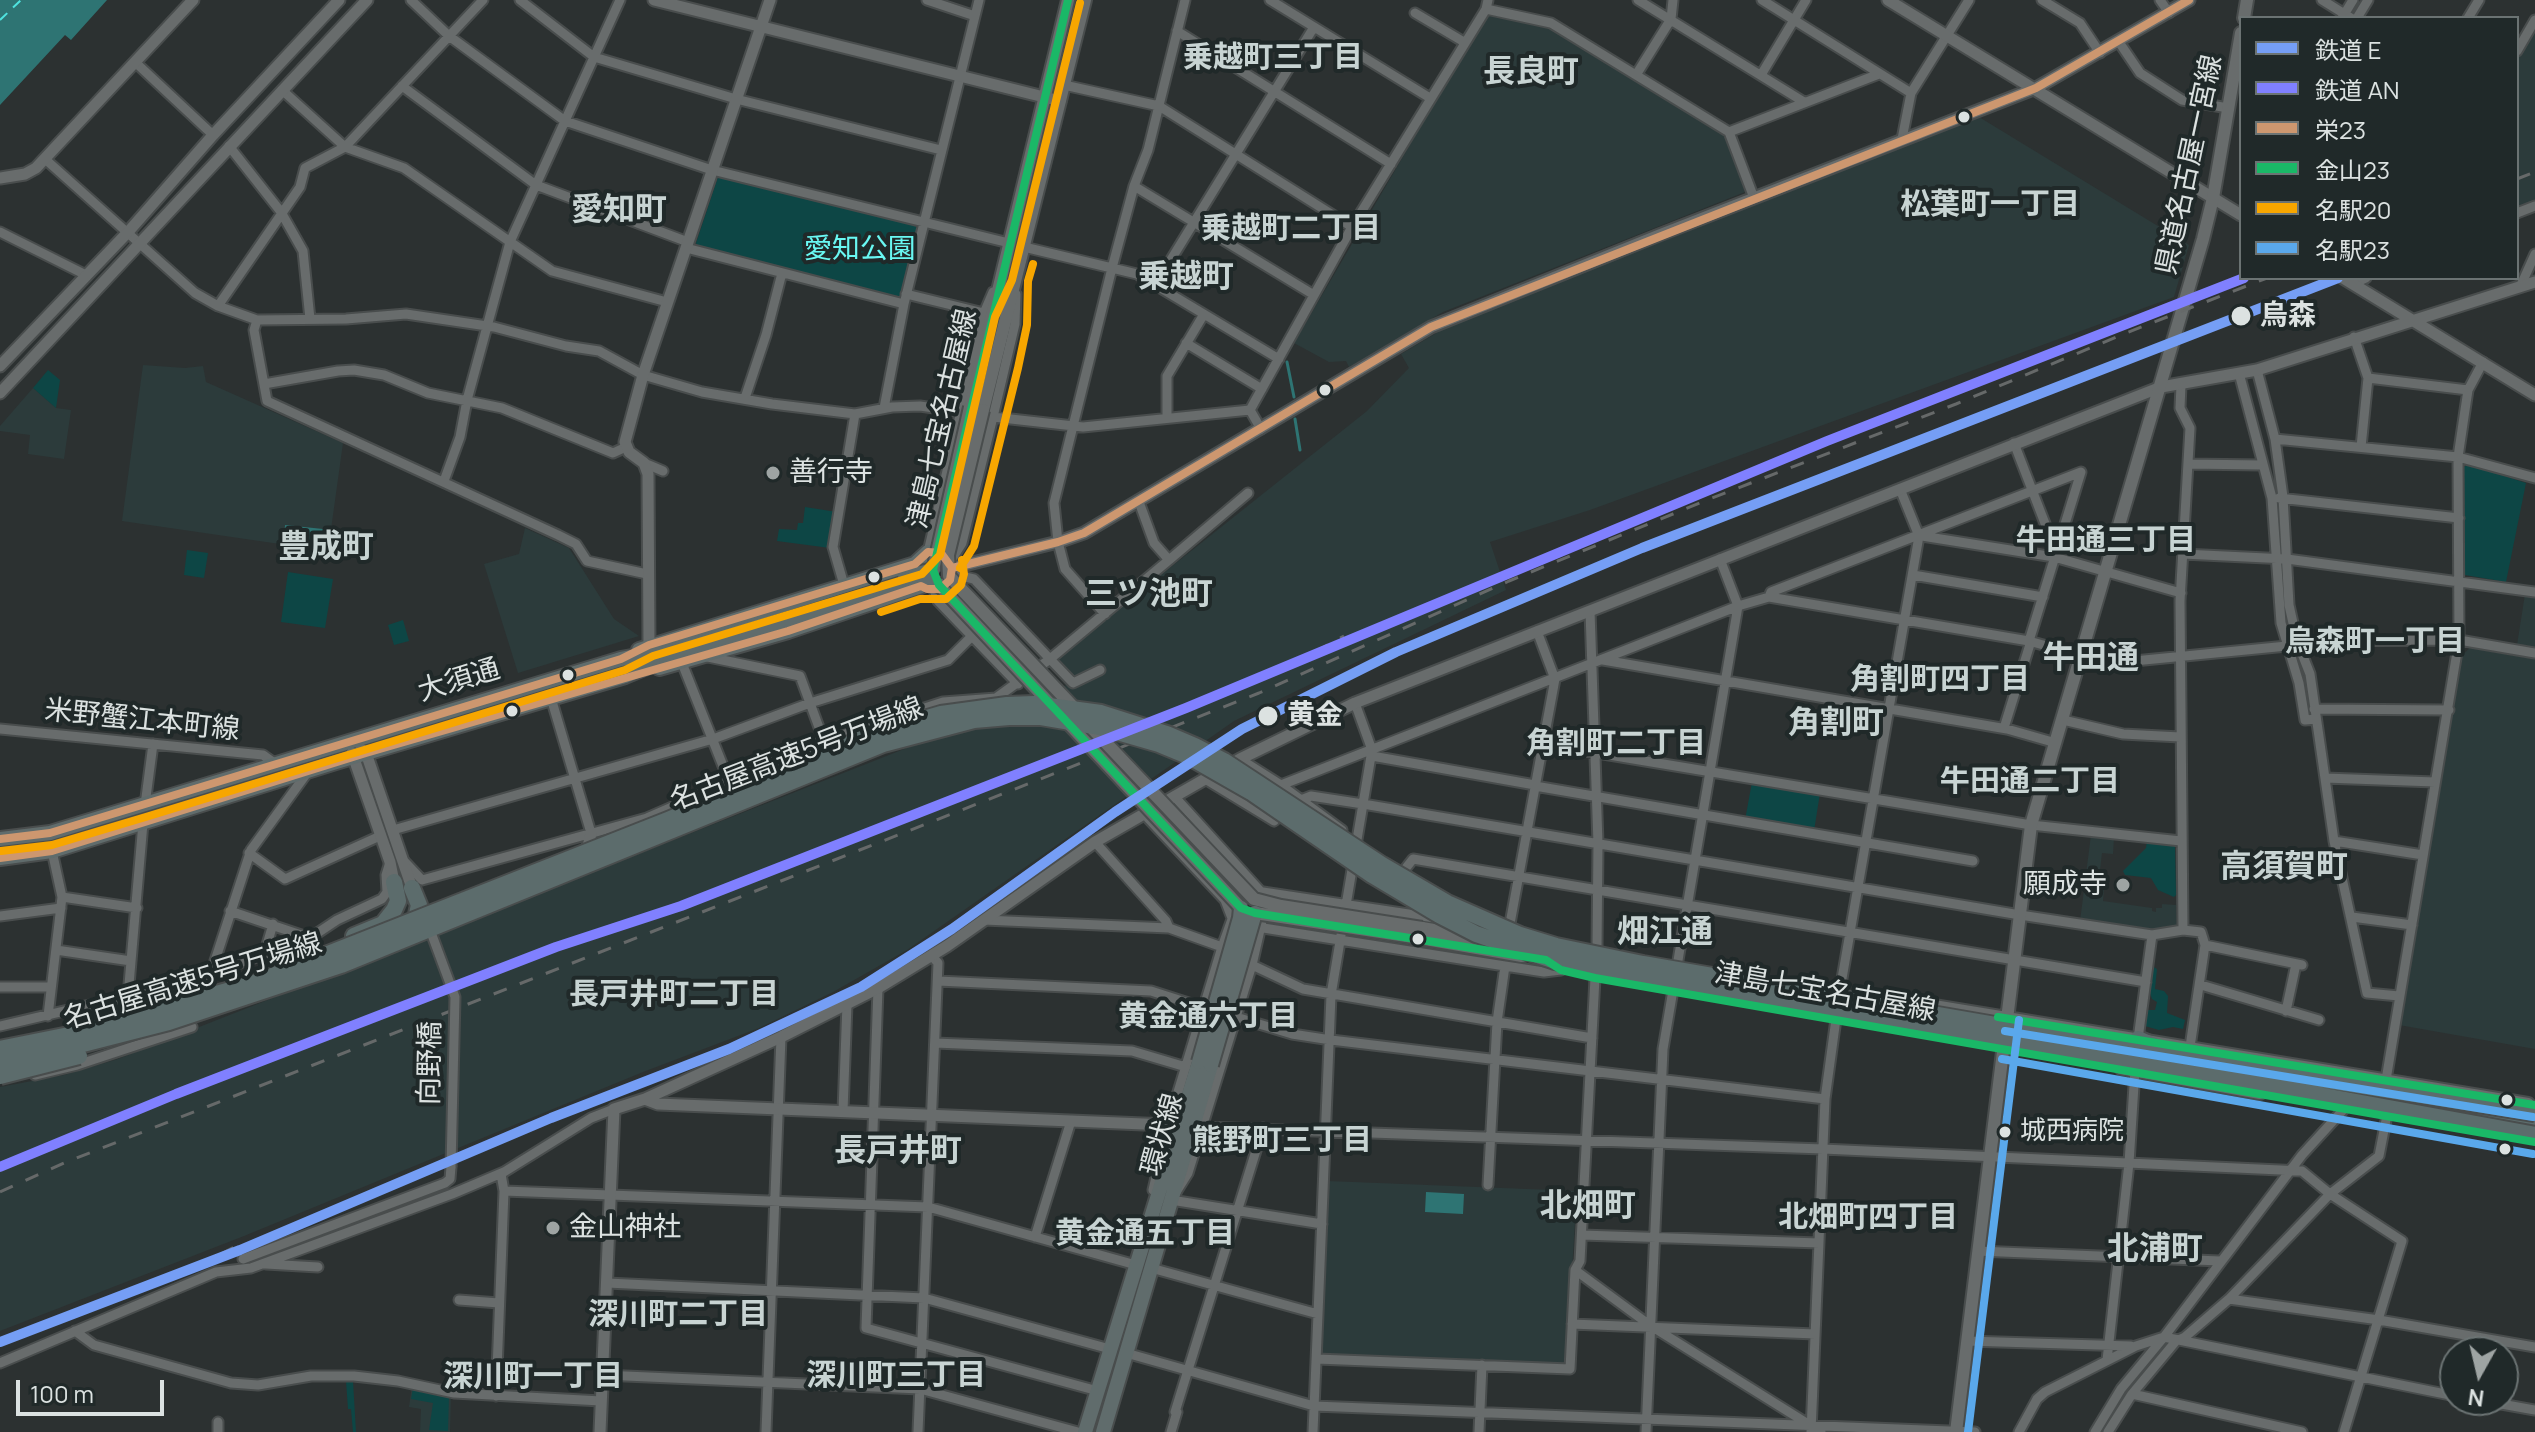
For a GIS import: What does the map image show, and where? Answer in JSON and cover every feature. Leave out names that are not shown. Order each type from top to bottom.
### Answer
[{"type":"highway","name":"名古屋高速5号万場線","points":[[0,1049],[74,1034],[252,984],[668,820],[876,733],[941,714],[1034,704],[1101,713],[1195,746],[1259,783],[1382,865],[1447,903],[1495,925],[1556,946],[1674,970],[2149,1052],[2535,1113]]},
{"type":"highway","name":"名古屋高速5号万場線","points":[[0,1062],[169,1022],[341,965],[883,744],[974,720],[1041,717],[1100,727],[1188,756],[1251,792],[1372,875],[1439,915],[1476,934],[1555,961],[1641,979],[2212,1075],[2535,1135]]},
{"type":"highway","points":[[0,1038],[70,1025],[162,1001],[334,944],[383,924],[398,901],[390,887]]},
{"type":"highway","points":[[0,1076],[84,1055],[259,1002],[343,969],[406,939],[416,925],[419,905],[412,888]]},
{"type":"highway","points":[[2138,1039],[2246,1073],[2535,1123]]},
{"type":"main road","name":"津島七宝名古屋線","points":[[942,577],[977,412],[1000,277],[1068,0]]},
{"type":"main road","name":"津島七宝名古屋線","points":[[933,570],[1016,279],[1085,0]]},
{"type":"main road","name":"県道名古屋一宮線","points":[[1956,1432],[2031,825],[2161,387],[2213,198],[2239,45]]},
{"type":"main road","points":[[621,659],[649,645],[915,564],[928,552],[941,553],[942,577]]},
{"type":"main road","points":[[915,564],[915,576],[942,577]]},
{"type":"main road","points":[[933,570],[1249,906]]},
{"type":"main road","name":"大須通","points":[[0,858],[52,851],[625,676],[665,655],[933,570]]},
{"type":"main road","points":[[625,676],[682,663],[942,577]]},
{"type":"main road","name":"大須通","points":[[0,839],[50,833],[621,659],[665,655],[905,583],[942,577]]},
{"type":"main road","name":"津島七宝名古屋線","points":[[1249,906],[1421,933],[1547,948],[1560,943],[1597,948],[2535,1105]]},
{"type":"main road","name":"環状線","points":[[1103,1432],[1151,1268],[1164,1200],[1199,1065],[1249,906]]},
{"type":"main road","name":"津島七宝名古屋線","points":[[1421,933],[1546,960],[1561,970],[1595,978],[2535,1142]]},
{"type":"main road","name":"環状線","points":[[1085,1432],[1136,1265],[1164,1200]]},
{"type":"street","points":[[0,178],[25,174],[45,159],[193,0]]},
{"type":"street","points":[[0,366],[129,231],[213,135],[339,0]]},
{"type":"street","points":[[0,393],[367,0]]},
{"type":"street","points":[[411,0],[449,36],[565,121],[712,170],[1009,243]]},
{"type":"street","points":[[218,306],[300,187],[305,168],[345,147],[483,0]]},
{"type":"street","points":[[520,0],[594,57],[736,99],[941,150]]},
{"type":"street","points":[[444,481],[460,437],[467,400],[510,242],[620,0]]},
{"type":"street","points":[[654,0],[1060,101]]},
{"type":"street","points":[[626,447],[643,375],[770,0]]},
{"type":"street","points":[[927,0],[975,16]]},
{"type":"street","points":[[884,408],[905,299],[979,0]]},
{"type":"street","points":[[1105,614],[1065,569],[1058,542],[1054,503],[1112,268],[1134,186],[1148,150],[1185,0]]},
{"type":"street","points":[[1270,0],[1283,3],[1314,27],[1430,98]]},
{"type":"street","points":[[1638,0],[1804,102]]},
{"type":"street","points":[[1636,75],[1671,19],[1673,0]]},
{"type":"street","points":[[1762,0],[1911,93]]},
{"type":"street","points":[[1761,75],[1806,0]]},
{"type":"street","points":[[1888,0],[2239,214]]},
{"type":"street","points":[[1902,139],[1911,93],[1969,0]]},
{"type":"street","points":[[2042,0],[2080,23],[2100,53]]},
{"type":"street","points":[[2160,0],[2169,13]]},
{"type":"street","points":[[942,577],[1084,533],[1431,327],[2036,88],[2189,0]]},
{"type":"street","points":[[2322,0],[2347,16]]},
{"type":"street","points":[[2350,16],[2368,0]]},
{"type":"street","points":[[1250,410],[1352,227],[1487,5],[1551,23],[1729,132],[1754,198]]},
{"type":"street","points":[[1415,13],[1464,42]]},
{"type":"street","points":[[2519,48],[2535,20]]},
{"type":"street","points":[[1156,284],[1314,27]]},
{"type":"street","points":[[1177,31],[1391,164]]},
{"type":"street","points":[[2119,42],[2140,73],[2179,98],[2228,108]]},
{"type":"street","points":[[135,62],[213,135]]},
{"type":"street","points":[[1729,132],[1879,74]]},
{"type":"street","points":[[1064,85],[1159,106],[1352,227]]},
{"type":"street","points":[[402,86],[536,185],[687,245],[782,273],[984,313]]},
{"type":"street","points":[[282,90],[345,147],[404,168],[552,271],[667,302]]},
{"type":"street","points":[[229,146],[281,212],[303,251],[310,319]]},
{"type":"street","points":[[45,159],[195,293],[218,306],[257,320],[346,319],[406,314],[487,325],[566,346],[599,351],[643,375],[702,392],[855,414],[884,408],[920,406],[1075,426],[1250,410]]},
{"type":"street","points":[[1134,186],[1314,295]]},
{"type":"street","points":[[0,232],[86,275]]},
{"type":"street","points":[[1024,247],[1137,274],[1279,359]]},
{"type":"street","points":[[0,1363],[216,1272],[251,1268],[501,1174],[591,1118],[645,1099],[781,1037],[878,988],[932,956],[1095,842],[1240,759],[1355,703],[2161,387],[2257,370],[2411,319],[2529,286],[2535,254]]},
{"type":"street","points":[[745,398],[782,273]]},
{"type":"street","points":[[928,552],[977,412],[984,313],[1000,277]]},
{"type":"street","points":[[2348,281],[2535,395]]},
{"type":"street","points":[[1167,418],[1167,376],[1204,314]]},
{"type":"street","points":[[257,320],[254,330],[267,401],[576,544],[587,561],[647,574]]},
{"type":"street","points":[[2354,337],[2368,378],[2361,447]]},
{"type":"street","points":[[1186,343],[1262,389]]},
{"type":"street","points":[[2386,1080],[2459,640],[2458,457],[2468,390],[2483,362]]},
{"type":"street","points":[[264,384],[354,370],[384,375],[428,393],[502,408],[613,453],[626,447]]},
{"type":"street","points":[[2257,370],[2275,439],[2283,497],[2292,644]]},
{"type":"street","points":[[2239,373],[2272,498],[2281,623],[2310,674],[2334,841],[2367,993],[2399,996]]},
{"type":"street","points":[[2368,378],[2468,390]]},
{"type":"street","points":[[2181,385],[2180,408],[2190,428],[2181,593],[2183,930]]},
{"type":"street","points":[[1250,410],[1261,429]]},
{"type":"street","points":[[844,585],[833,547],[855,414]]},
{"type":"street","points":[[2275,439],[2458,457],[2535,478]]},
{"type":"street","points":[[2014,443],[2055,554]]},
{"type":"street","points":[[626,447],[644,463],[663,471]]},
{"type":"street","points":[[644,463],[648,474],[649,645]]},
{"type":"street","points":[[2188,464],[2262,465]]},
{"type":"street","points":[[1769,597],[1771,592],[2081,472],[2004,728]]},
{"type":"street","points":[[1840,990],[1919,536],[1900,489]]},
{"type":"street","points":[[403,859],[422,880],[590,839],[647,818],[824,741],[943,702],[996,698],[1050,659],[1248,493]]},
{"type":"street","points":[[2272,498],[2459,518]]},
{"type":"street","points":[[1139,502],[1154,543],[1169,560]]},
{"type":"street","points":[[1919,536],[2055,554],[2181,593]]},
{"type":"street","points":[[2183,554],[2287,559],[2535,592]]},
{"type":"street","points":[[1646,1432],[1661,1079],[1671,991],[1738,606],[1720,559]]},
{"type":"street","points":[[1913,575],[2043,597]]},
{"type":"street","points":[[942,577],[938,601],[1018,684]]},
{"type":"street","points":[[942,577],[974,579],[1073,683],[1100,670]]},
{"type":"street","points":[[1281,785],[1372,753],[1597,661],[1769,597],[2134,661],[2292,644],[2459,640],[2535,653]]},
{"type":"street","points":[[1590,611],[1597,661],[1594,751],[1599,890],[1597,948]]},
{"type":"street","points":[[1511,930],[1555,679],[1537,631]]},
{"type":"street","points":[[393,830],[713,739],[810,703],[948,660],[972,636]]},
{"type":"street","points":[[703,656],[800,676],[824,741]]},
{"type":"street","points":[[1597,661],[2004,728],[2056,743]]},
{"type":"street","points":[[682,663],[729,781]]},
{"type":"street","points":[[429,918],[586,856],[590,839],[551,698]]},
{"type":"street","points":[[1313,1432],[1331,995],[1372,753],[1355,703]]},
{"type":"street","points":[[2315,714],[2449,710]]},
{"type":"street","points":[[2063,720],[2123,734],[2180,737]]},
{"type":"street","name":"米野蟹江本町線","points":[[0,729],[263,755],[277,765]]},
{"type":"street","points":[[352,740],[393,830],[412,888]]},
{"type":"street","points":[[145,805],[153,744]]},
{"type":"street","points":[[1543,744],[2031,825],[2181,841]]},
{"type":"street","points":[[1372,753],[1701,815],[1973,861]]},
{"type":"street","points":[[0,1026],[211,973],[310,938],[337,920],[382,899],[390,887],[390,862],[359,755]]},
{"type":"street","points":[[1240,759],[1402,873],[1446,900],[1511,930]]},
{"type":"street","points":[[211,973],[249,853],[309,771]]},
{"type":"street","points":[[2325,778],[2435,782]]},
{"type":"street","points":[[1205,779],[1274,821],[1300,799],[1311,796],[2020,915],[2152,935],[2183,930],[2201,932],[2205,945],[2190,1047]]},
{"type":"street","points":[[1174,796],[1261,928]]},
{"type":"street","points":[[1144,814],[1225,900],[1265,910],[1252,965],[1188,1173],[1164,1200]]},
{"type":"street","points":[[128,996],[143,823]]},
{"type":"street","points":[[249,853],[285,879],[380,836]]},
{"type":"street","points":[[2334,841],[2423,855]]},
{"type":"street","points":[[1095,842],[1169,928]]},
{"type":"street","points":[[48,1016],[62,903],[52,851]]},
{"type":"street","points":[[1402,873],[1413,859],[2146,982]]},
{"type":"street","points":[[0,916],[62,903],[137,908]]},
{"type":"street","points":[[1249,906],[1346,904],[1511,930],[1549,937],[1560,943]]},
{"type":"street","points":[[1249,906],[1222,947],[1204,1008],[1199,1065],[1168,1125],[1152,1193],[1164,1200],[1322,1224]]},
{"type":"street","points":[[230,911],[310,938]]},
{"type":"street","points":[[2352,917],[2412,925]]},
{"type":"street","name":"向野橋","points":[[243,1259],[450,1179],[455,997],[427,923],[429,918]]},
{"type":"street","points":[[984,920],[1169,928],[1222,947]]},
{"type":"street","points":[[264,955],[273,924]]},
{"type":"street","points":[[1261,928],[1544,972],[1561,970]]},
{"type":"street","points":[[2138,1039],[2152,935]]},
{"type":"street","points":[[2205,945],[2299,964],[2286,1011]]},
{"type":"street","points":[[56,950],[131,961]]},
{"type":"street","points":[[918,1432],[938,981],[938,963],[932,956]]},
{"type":"street","points":[[1252,965],[1303,989],[1592,1038]]},
{"type":"street","points":[[1488,1185],[1494,1058],[1505,966]]},
{"type":"street","points":[[1317,1359],[1570,1369],[1575,1270],[1580,1261],[1582,1235],[1595,978]]},
{"type":"street","points":[[938,981],[1151,991],[1204,1008]]},
{"type":"street","points":[[2201,985],[2319,1020]]},
{"type":"street","points":[[0,987],[51,987]]},
{"type":"street","points":[[878,988],[866,1328],[1098,1391]]},
{"type":"street","points":[[101,1003],[107,1015],[133,1021],[109,1055]]},
{"type":"street","points":[[843,1111],[847,1004]]},
{"type":"street","points":[[1236,1017],[1292,1034],[1331,1040],[1825,1099]]},
{"type":"street","points":[[1811,1428],[1825,1099],[1836,1019]]},
{"type":"street","points":[[0,1083],[109,1055],[192,1027]]},
{"type":"street","points":[[766,1432],[781,1037]]},
{"type":"street","points":[[935,1043],[1132,1051],[1199,1065]]},
{"type":"street","points":[[2107,1360],[2129,1163],[2135,1070]]},
{"type":"street","points":[[645,1099],[658,1104],[1168,1125]]},
{"type":"street","points":[[2095,1432],[2121,1389],[2291,1170],[2345,1108]]},
{"type":"street","points":[[600,1432],[614,1109]]},
{"type":"street","points":[[2110,1428],[2132,1394],[2176,1341],[2185,1337],[2229,1299],[2330,1194],[2379,1156],[2387,1115]]},
{"type":"street","points":[[1035,1237],[1071,1121]]},
{"type":"street","points":[[1202,1127],[1823,1149],[2302,1171],[2330,1194],[2402,1241],[2344,1432]]},
{"type":"street","points":[[1171,1432],[1263,1128]]},
{"type":"street","points":[[496,1396],[504,1191],[501,1174]]},
{"type":"street","points":[[504,1191],[928,1207],[1136,1265]]},
{"type":"street","points":[[1582,1235],[1819,1243]]},
{"type":"street","points":[[1978,1251],[2220,1261]]},
{"type":"street","points":[[262,1263],[318,1267]]},
{"type":"street","points":[[1151,1268],[1318,1314]]},
{"type":"street","points":[[1575,1270],[1651,1326],[1821,1432]]},
{"type":"street","points":[[607,1283],[924,1298],[1110,1349]]},
{"type":"street","points":[[2229,1299],[2379,1320],[2535,1347]]},
{"type":"street","points":[[459,1300],[499,1303]]},
{"type":"street","points":[[1572,1324],[1815,1334]]},
{"type":"street","points":[[75,1331],[94,1345],[231,1383],[258,1385],[311,1376],[354,1376],[398,1381],[454,1393],[601,1401]]},
{"type":"street","points":[[2019,1432],[2037,1399],[2045,1392],[2136,1346],[2164,1337],[2439,1393]]},
{"type":"street","points":[[1967,1341],[2136,1346]]},
{"type":"street","points":[[1126,1353],[1314,1406],[1811,1428],[1975,1432]]},
{"type":"street","points":[[1479,1432],[1482,1365]]},
{"type":"street","points":[[603,1375],[920,1389],[1078,1432]]},
{"type":"street","points":[[2132,1394],[2302,1432]]},
{"type":"shaded area","points":[[0,0],[107,0],[71,40],[65,35],[0,105]]},
{"type":"shaded area","points":[[1487,13],[1547,24],[1721,130],[1727,137],[1745,192],[1443,312],[1349,367],[1346,361],[1329,362],[1294,343]]},
{"type":"shaded area","points":[[2535,29],[2535,201],[2519,207],[2519,54]]},
{"type":"shaded area","points":[[1979,117],[2189,245],[2174,297],[1590,510],[1490,542],[1506,590],[1234,721],[907,950],[833,992],[759,1028],[0,1331],[0,1087],[64,1075],[118,1059],[1102,671],[1074,680],[1054,660],[1367,411],[1409,368],[1401,354],[1450,325]]},
{"type":"shaded area","points":[[143,365],[203,366],[206,382],[343,443],[328,551],[122,521]]},
{"type":"shaded area","points":[[33,388],[56,408],[71,410],[64,459],[28,454],[30,435],[0,431],[0,426]]},
{"type":"shaded area","points":[[285,525],[323,529],[321,543],[284,540]]},
{"type":"shaded area","points":[[525,528],[569,548],[614,619],[639,636],[518,673],[484,564],[519,554]]},
{"type":"shaded area","points":[[2525,594],[2535,595],[2535,648],[2517,645]]},
{"type":"shaded area","points":[[2470,648],[2535,659],[2535,1049],[2399,1025],[2462,655]]},
{"type":"shaded area","points":[[2091,835],[2114,837],[2113,854],[2102,853],[2100,870],[2097,870],[2095,888],[2104,889],[2103,901],[2152,908],[2156,912],[2162,904],[2176,905],[2177,927],[2165,931],[2148,930],[2080,921]]},
{"type":"shaded area","points":[[1328,1181],[1577,1191],[1566,1365],[1322,1354]]},
{"type":"shaded area","points":[[1426,1192],[1464,1194],[1463,1214],[1425,1212]]},
{"type":"shaded area","points":[[412,1385],[451,1393],[450,1432],[420,1432],[421,1409],[409,1407]]},
{"type":"green space","name":"愛知公園","points":[[718,177],[914,225],[917,228],[901,297],[698,247],[696,243]]},
{"type":"green space","points":[[48,370],[60,380],[56,408],[33,388]]},
{"type":"green space","points":[[2468,464],[2526,483],[2506,582],[2465,575],[2464,467]]},
{"type":"green space","points":[[805,507],[837,512],[830,548],[777,541],[779,529],[797,530],[798,523],[803,523]]},
{"type":"green space","points":[[187,550],[208,553],[204,578],[184,575]]},
{"type":"green space","points":[[288,572],[333,579],[325,628],[281,622]]},
{"type":"green space","points":[[403,620],[409,641],[394,645],[388,625]]},
{"type":"green space","points":[[1752,782],[1820,793],[1814,831],[1745,820]]},
{"type":"green space","points":[[2147,841],[2175,844],[2174,897],[2158,890],[2151,878],[2125,875],[2123,871],[2146,848]]},
{"type":"green space","points":[[2152,966],[2157,969],[2155,989],[2164,991],[2168,996],[2167,1013],[2185,1020],[2183,1029],[2173,1027],[2159,1030],[2145,1026],[2146,1010],[2155,1010],[2157,1002],[2152,999],[2149,990]]},
{"type":"green space","points":[[346,1381],[353,1381],[356,1432],[353,1432],[351,1409],[348,1409]]},
{"type":"green space","points":[[413,1388],[449,1395],[448,1431],[429,1430],[433,1403],[411,1399]]},
{"type":"waterway","points":[[1287,362],[1294,397]]},
{"type":"waterway","points":[[1295,419],[1300,450]]},
{"type":"ferry route","points":[[0,20],[21,0]]},
{"type":"railway","points":[[2519,178],[2535,172]]},
{"type":"railway","points":[[0,1192],[64,1163],[1259,693],[1509,581],[2262,280]]},
{"type":"railway","points":[[1291,665],[1344,636]]},
{"type":"railway","points":[[196,1267],[240,1244]]},
{"type":"rail line","name":"AN","points":[[0,1167],[176,1094],[556,947],[681,906],[1186,708],[1827,441],[2239,280]]},
{"type":"rail line","name":"E","points":[[0,1342],[240,1250],[551,1118],[729,1049],[861,987],[952,929],[1115,812],[1242,729],[1396,652],[1642,548],[2333,280]]},
{"type":"transit line","name":"金山23","points":[[1068,0],[933,570],[939,585],[1241,908],[1255,913],[1546,960],[1561,970],[1595,978],[2535,1142]]},
{"type":"transit line","name":"栄23","points":[[952,568],[1084,533],[1431,327],[2036,88],[2189,0]]},
{"type":"transit line","name":"名駅20","points":[[1,851],[52,845],[149,816],[625,670],[653,656],[922,574],[940,555],[995,317],[1012,280],[1080,3]]},
{"type":"transit line","name":"名駅20","points":[[960,568],[974,546],[1018,368],[1027,325],[1028,281],[1033,264]]},
{"type":"transit line","name":"栄23","points":[[0,839],[50,833],[621,659],[649,645],[915,564],[928,552],[941,553],[952,568],[950,580],[940,589],[921,586],[788,631],[366,753],[52,851],[0,858]]},
{"type":"transit line","name":"名駅20","points":[[881,612],[920,599],[946,599],[961,585],[964,574],[962,560]]},
{"type":"transit line","name":"金山23","points":[[1998,1017],[2535,1105]]},
{"type":"transit line","name":"名駅23","points":[[1968,1432],[2019,1020]]},
{"type":"transit line","name":"名駅23","points":[[2005,1031],[2533,1117]]},
{"type":"transit line","name":"名駅23","points":[[2002,1059],[2533,1154]]},
{"type":"place","name":"烏森","points":[[2241,316]]},
{"type":"place","name":"善行寺","points":[[773,473]]},
{"type":"place","name":"黄金","points":[[1268,716]]},
{"type":"place","name":"願成寺","points":[[2123,885]]},
{"type":"place","name":"城西病院","points":[[2005,1132]]},
{"type":"place","name":"金山神社","points":[[553,1228]]},
{"type":"district","name":"乗越町三丁目","points":[[1273,59]]},
{"type":"district","name":"長良町","points":[[1531,73]]},
{"type":"district","name":"松葉町一丁目","points":[[1990,206]]},
{"type":"district","name":"愛知町","points":[[619,211]]},
{"type":"district","name":"乗越町二丁目","points":[[1291,230]]},
{"type":"district","name":"乗越町","points":[[1186,278]]},
{"type":"district","name":"牛田通三丁目","points":[[2106,542]]},
{"type":"district","name":"豊成町","points":[[326,548]]},
{"type":"district","name":"三ツ池町","points":[[1149,595]]},
{"type":"district","name":"烏森町一丁目","points":[[2375,643]]},
{"type":"district","name":"牛田通","points":[[2091,659]]},
{"type":"district","name":"角割町四丁目","points":[[1940,681]]},
{"type":"district","name":"角割町","points":[[1836,724]]},
{"type":"district","name":"角割町二丁目","points":[[1616,745]]},
{"type":"district","name":"牛田通二丁目","points":[[2030,783]]},
{"type":"district","name":"高須賀町","points":[[2284,868]]},
{"type":"district","name":"畑江通","points":[[1665,933]]},
{"type":"district","name":"長戸井町二丁目","points":[[674,996]]},
{"type":"district","name":"黄金通六丁目","points":[[1208,1018]]},
{"type":"district","name":"熊野町三丁目","points":[[1282,1142]]},
{"type":"district","name":"長戸井町","points":[[898,1152]]},
{"type":"district","name":"北畑町","points":[[1588,1207]]},
{"type":"district","name":"北畑町四丁目","points":[[1868,1219]]},
{"type":"district","name":"黄金通五丁目","points":[[1145,1235]]},
{"type":"district","name":"北浦町","points":[[2155,1250]]},
{"type":"district","name":"深川町二丁目","points":[[678,1316]]},
{"type":"district","name":"深川町三丁目","points":[[896,1377]]},
{"type":"district","name":"深川町一丁目","points":[[533,1378]]}]
